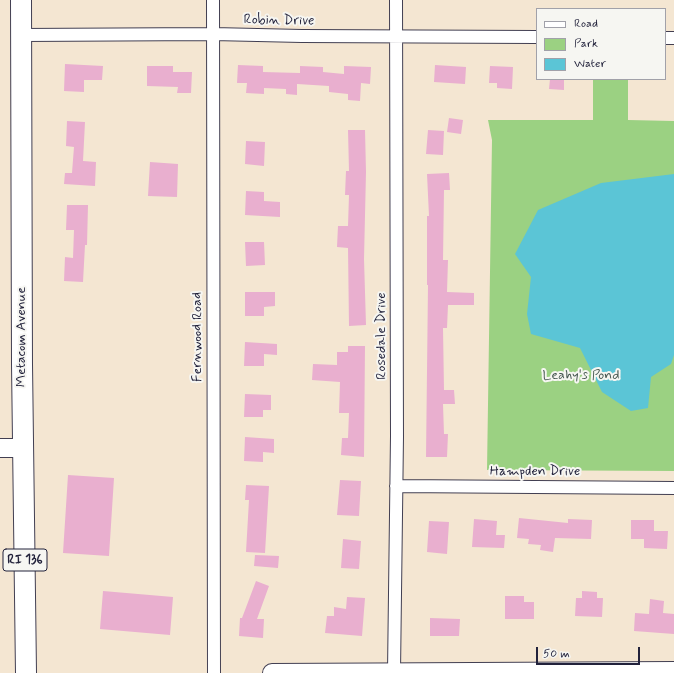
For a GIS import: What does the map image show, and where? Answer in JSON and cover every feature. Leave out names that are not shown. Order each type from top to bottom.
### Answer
[{"type":"main road","name":"Metacom Avenue","points":[[21,0],[26,673]]},
{"type":"street","name":"Fernwood Road","points":[[213,0],[214,673]]},
{"type":"street","name":"Rosedale Drive","points":[[394,672],[396,486],[396,0]]},
{"type":"street","name":"Robin Drive","points":[[21,35],[213,34],[536,37]]},
{"type":"street","points":[[0,448],[24,448]]},
{"type":"street","name":"Hampden Drive","points":[[396,486],[674,488]]},
{"type":"street","points":[[272,673],[674,671]]},
{"type":"green space","name":"Leahy's Pond","points":[[593,80],[628,80],[628,120],[674,121],[674,471],[487,470],[492,140],[488,120],[593,120]]},
{"type":"water","points":[[674,174],[674,355],[671,364],[651,377],[648,408],[631,411],[602,392],[580,348],[531,334],[527,314],[531,277],[515,254],[538,210],[601,183]]},
{"type":"building","points":[[65,64],[103,66],[102,80],[84,80],[84,92],[64,91]]},
{"type":"building","points":[[238,65],[263,66],[263,72],[300,73],[300,66],[323,67],[323,72],[344,74],[344,66],[371,67],[370,84],[361,83],[360,101],[348,100],[348,94],[329,92],[329,86],[297,84],[297,95],[286,94],[286,89],[264,88],[264,94],[246,93],[247,83],[237,83]]},
{"type":"building","points":[[435,65],[466,67],[465,84],[434,82]]},
{"type":"building","points":[[147,66],[173,66],[173,72],[192,72],[191,93],[177,93],[178,87],[147,86]]},
{"type":"building","points":[[490,66],[513,67],[512,89],[497,88],[497,83],[489,83]]},
{"type":"building","points":[[550,80],[564,80],[564,90],[549,89]]},
{"type":"building","points":[[449,118],[463,120],[461,134],[447,132]]},
{"type":"building","points":[[67,121],[85,122],[83,161],[96,162],[95,186],[64,184],[65,173],[72,173],[74,147],[66,146]]},
{"type":"building","points":[[348,130],[365,130],[366,172],[364,259],[366,325],[349,326],[348,248],[337,247],[338,226],[348,226],[349,195],[345,195],[346,171],[349,171]]},
{"type":"building","points":[[428,130],[444,131],[443,155],[426,154]]},
{"type":"building","points":[[246,141],[265,142],[264,166],[245,164]]},
{"type":"building","points":[[150,162],[178,164],[177,197],[148,196]]},
{"type":"building","points":[[449,173],[450,190],[444,190],[443,260],[448,260],[447,292],[474,293],[474,305],[448,305],[447,328],[443,328],[444,390],[454,390],[455,404],[443,404],[444,434],[448,434],[447,457],[426,457],[428,285],[427,216],[429,216],[427,174]]},
{"type":"building","points":[[246,191],[264,192],[264,201],[280,202],[280,217],[245,215]]},
{"type":"building","points":[[67,205],[88,205],[87,245],[85,245],[83,282],[64,281],[65,257],[73,258],[74,230],[66,230]]},
{"type":"building","points":[[245,242],[264,242],[265,265],[246,266]]},
{"type":"building","points":[[245,292],[275,292],[275,306],[264,307],[264,316],[245,316]]},
{"type":"building","points":[[245,342],[277,344],[277,355],[264,354],[264,366],[244,366]]},
{"type":"building","points":[[348,346],[365,346],[364,457],[341,455],[342,438],[348,438],[349,413],[339,413],[340,382],[312,380],[313,364],[337,365],[337,352],[348,352]]},
{"type":"building","points":[[245,394],[271,395],[271,410],[263,410],[263,417],[244,417]]},
{"type":"building","points":[[245,437],[274,439],[274,453],[263,452],[263,462],[244,461]]},
{"type":"building","points":[[68,475],[114,478],[109,556],[63,553]]},
{"type":"building","points":[[340,480],[361,481],[359,516],[337,515]]},
{"type":"building","points":[[246,485],[269,486],[265,553],[246,552],[249,500],[245,500]]},
{"type":"building","points":[[519,518],[568,523],[568,519],[592,520],[591,539],[555,538],[553,552],[540,550],[541,545],[528,544],[529,539],[517,538]]},
{"type":"building","points":[[474,519],[497,521],[496,535],[505,535],[504,548],[472,547]]},
{"type":"building","points":[[631,520],[654,520],[654,531],[668,531],[667,549],[644,548],[644,539],[631,539]]},
{"type":"building","points":[[429,521],[449,522],[447,554],[427,552]]},
{"type":"building","points":[[343,539],[361,541],[359,569],[341,568]]},
{"type":"building","points":[[255,555],[279,556],[278,568],[254,566]]},
{"type":"building","points":[[256,581],[269,586],[257,619],[264,619],[263,638],[239,636],[240,618],[242,618]]},
{"type":"building","points":[[103,591],[173,597],[170,635],[100,629]]},
{"type":"building","points":[[582,591],[597,592],[597,598],[603,598],[602,617],[575,616],[576,598],[582,598]]},
{"type":"building","points":[[505,596],[524,596],[524,602],[534,602],[534,619],[505,619]]},
{"type":"building","points":[[347,597],[365,598],[362,636],[325,633],[327,616],[334,616],[334,607],[346,609]]},
{"type":"building","points":[[650,599],[664,601],[663,613],[674,614],[674,634],[634,631],[635,613],[649,614]]},
{"type":"building","points":[[430,618],[460,619],[459,636],[430,636]]}]
